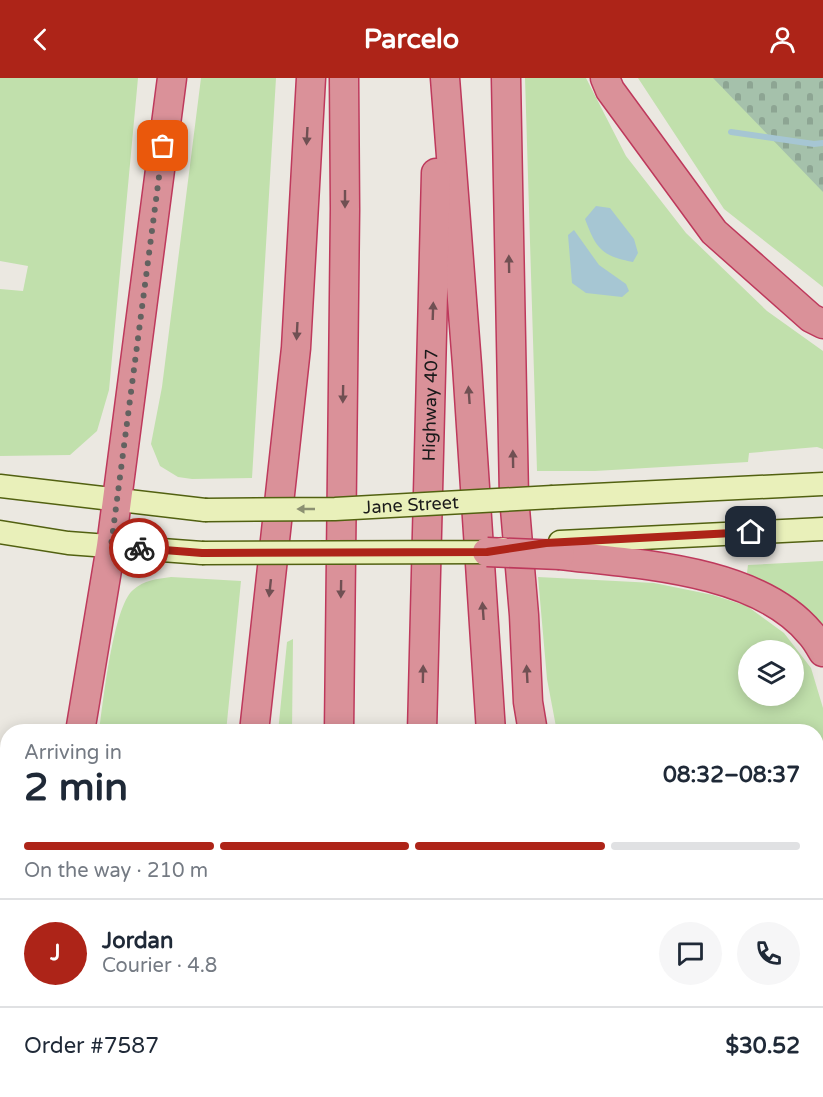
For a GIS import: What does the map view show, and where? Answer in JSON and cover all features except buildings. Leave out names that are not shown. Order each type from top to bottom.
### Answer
[{"type":"highway","points":[[81,724],[111,546],[172,78]]},
{"type":"highway","points":[[255,724],[296,348],[311,78]]},
{"type":"highway","points":[[339,724],[345,209],[344,78]]},
{"type":"highway","name":"Highway 407","points":[[422,724],[437,78]]},
{"type":"highway","points":[[445,78],[490,724]]},
{"type":"highway","points":[[506,78],[514,497],[524,615],[528,702],[532,724]]},
{"type":"highway","points":[[605,78],[610,90],[714,232],[811,318],[823,324]]},
{"type":"highway","points":[[487,552],[560,549],[714,578],[747,590],[782,608],[809,631],[823,652]]},
{"type":"main road","name":"Jane Street","points":[[0,486],[205,510],[335,509],[823,484]]},
{"type":"main road","points":[[560,549],[823,529]]},
{"type":"main road","points":[[0,531],[68,543],[202,553],[487,552]]},
{"type":"green space","points":[[0,78],[138,78],[109,390],[97,431],[70,455],[0,456],[0,289],[23,291],[28,266],[0,261]]},
{"type":"green space","points":[[201,78],[276,78],[252,478],[192,479],[178,477],[160,466],[151,444],[162,387]]},
{"type":"green space","points":[[525,78],[586,78],[626,156],[686,233],[767,311],[823,351],[823,449],[817,447],[749,453],[748,462],[595,471],[537,471]]},
{"type":"green space","points":[[638,78],[823,78],[823,287],[724,209]]},
{"type":"green space","points":[[713,78],[823,78],[823,192]]},
{"type":"green space","points":[[823,561],[823,626],[787,593],[747,573],[748,565]]},
{"type":"green space","points":[[171,577],[241,581],[227,724],[100,724],[110,656],[120,615],[133,590],[151,580]]},
{"type":"green space","points":[[538,577],[654,583],[713,595],[747,606],[784,633],[789,640],[738,640],[738,706],[804,706],[804,659],[811,668],[823,708],[823,724],[555,724],[547,679]]},
{"type":"green space","points":[[293,639],[292,724],[279,724],[287,642]]},
{"type":"water","points":[[596,206],[610,208],[634,239],[638,253],[633,262],[614,257],[597,244],[585,219]]},
{"type":"water","points":[[574,230],[599,265],[626,284],[629,291],[622,297],[586,293],[572,283],[568,235]]},
{"type":"waterway","points":[[731,132],[814,144],[823,143]]},
{"type":"way so far","points":[[139,548],[111,546],[163,146]]},
{"type":"route","points":[[139,548],[202,553],[487,552],[532,544],[751,532]]}]
